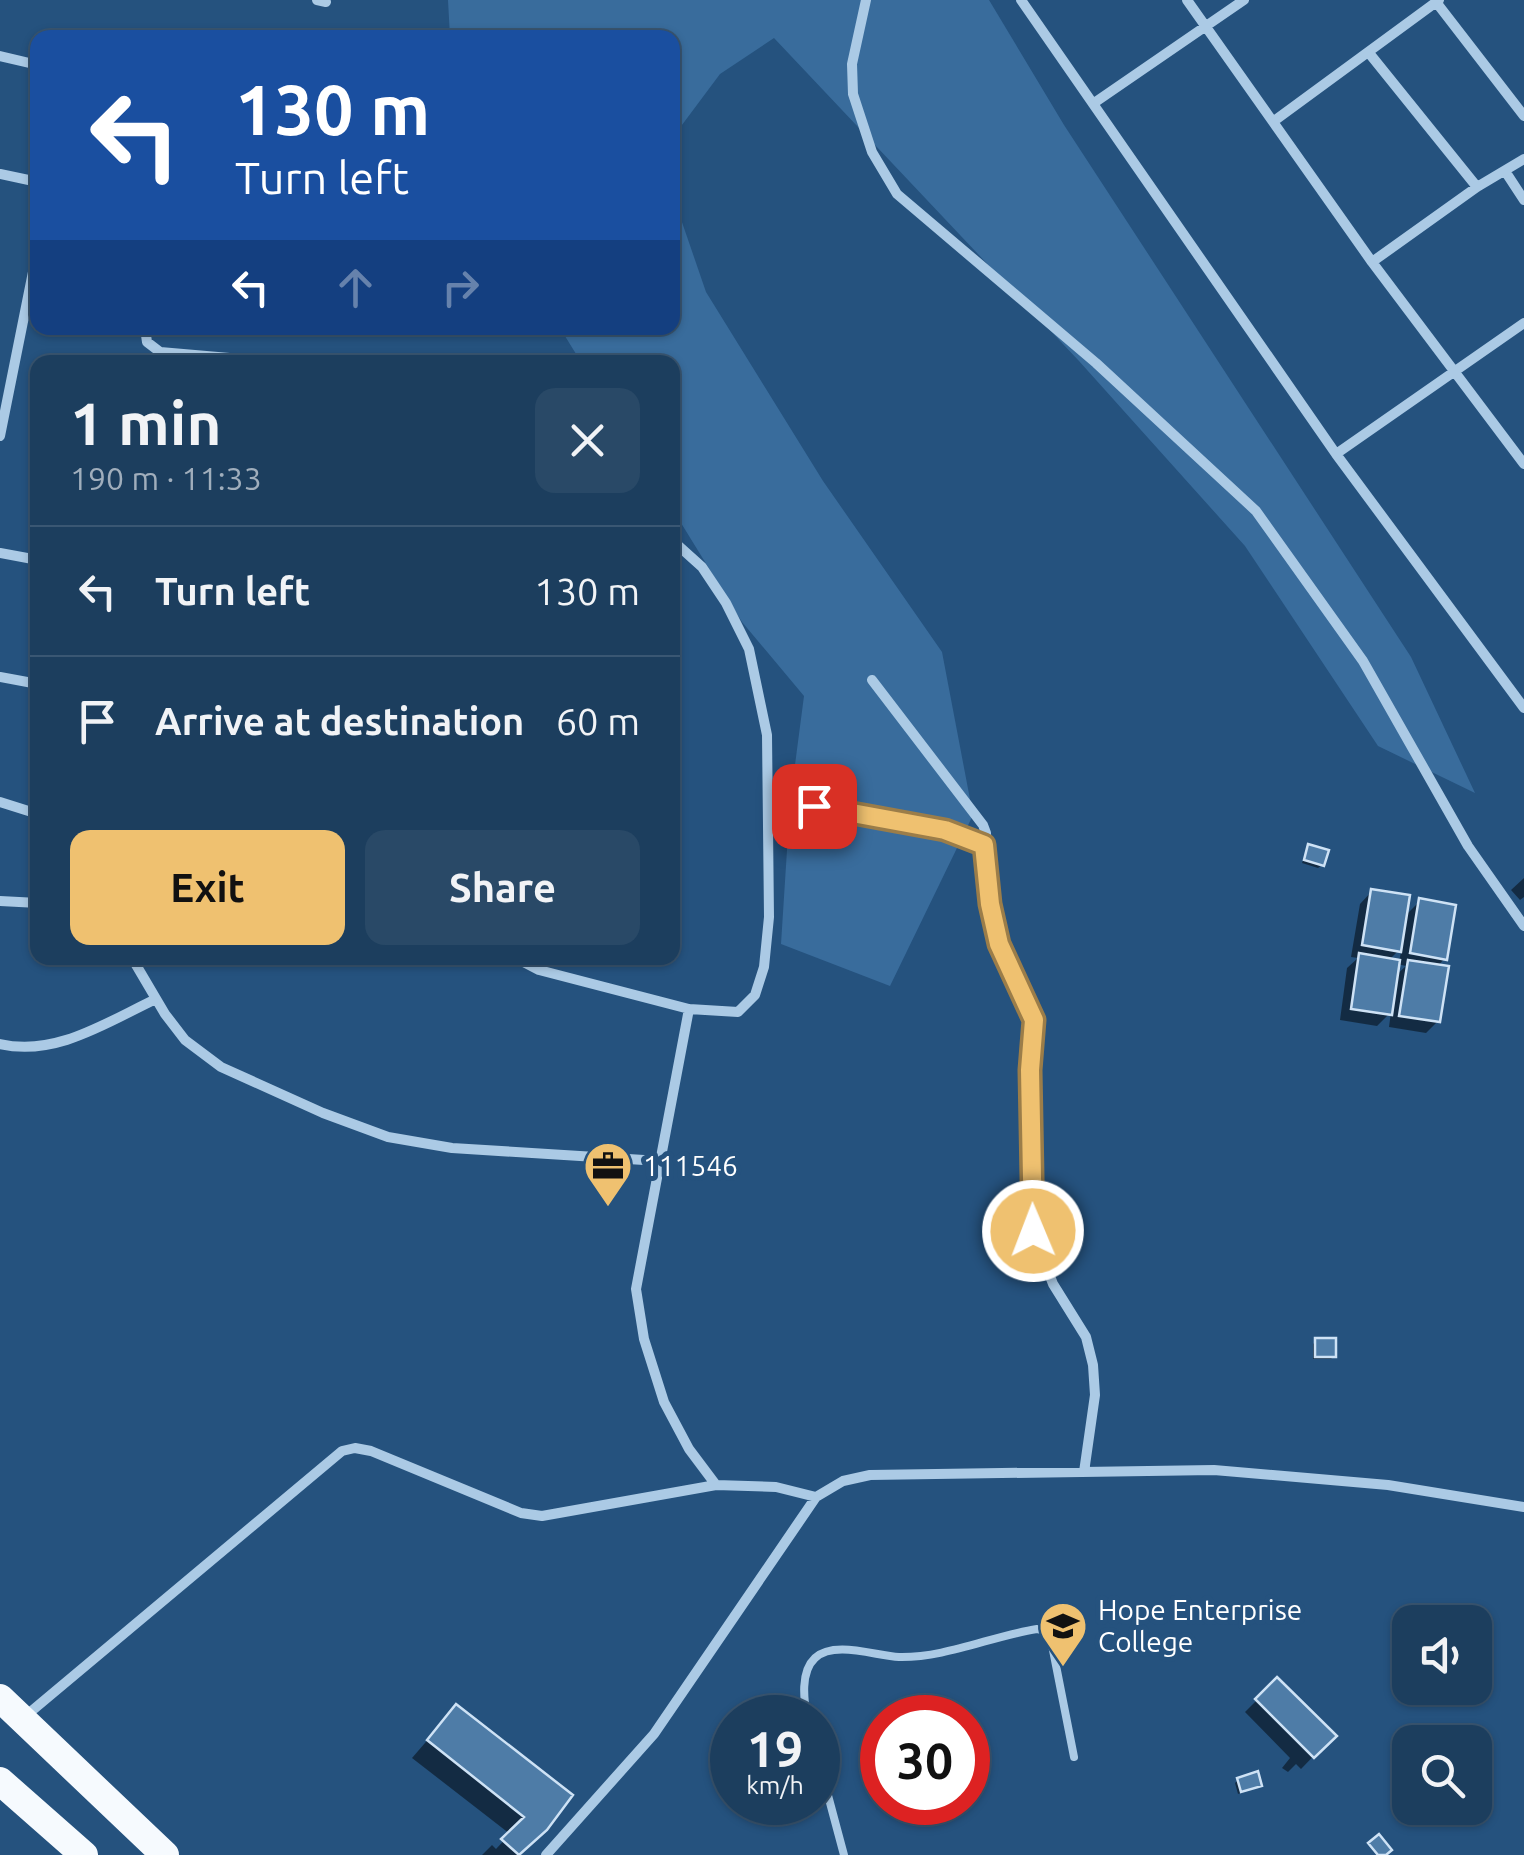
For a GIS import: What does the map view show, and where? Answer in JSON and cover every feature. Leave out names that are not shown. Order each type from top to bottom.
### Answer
[{"type":"highway","points":[[0,1698],[165,1855]]},
{"type":"highway","points":[[0,1781],[84,1855]]},
{"type":"street","points":[[866,0],[852,64],[853,94],[872,152],[896,194],[1096,363],[1256,511],[1363,662],[1468,846],[1524,926]]},
{"type":"street","points":[[1021,0],[1336,454],[1524,708]]},
{"type":"street","points":[[1187,0],[1372,262],[1524,464]]},
{"type":"street","points":[[1094,103],[1244,0]]},
{"type":"street","points":[[1274,121],[1438,1],[1524,116]]},
{"type":"street","points":[[1368,53],[1477,187]]},
{"type":"street","points":[[0,56],[30,63]]},
{"type":"street","points":[[1372,262],[1477,187],[1524,159]]},
{"type":"street","points":[[1505,171],[1524,200]]},
{"type":"street","points":[[0,174],[30,180]]},
{"type":"street","points":[[0,436],[30,286]]},
{"type":"street","points":[[1336,454],[1524,323]]},
{"type":"street","points":[[146,335],[147,342],[160,352],[180,355]]},
{"type":"street","points":[[529,965],[689,1010],[738,1012],[754,995],[764,967],[769,917],[767,735],[750,649],[702,566],[680,547]]},
{"type":"street","points":[[0,553],[30,559]]},
{"type":"street","points":[[0,677],[30,683]]},
{"type":"street","points":[[872,680],[983,824],[990,904],[999,944],[1034,1020],[1030,1079],[1033,1231],[1053,1284],[1086,1337],[1093,1365],[1094,1395],[1084,1472]]},
{"type":"street","points":[[0,802],[30,811]]},
{"type":"street","points":[[769,804],[814,806],[945,830],[984,845]]},
{"type":"street","points":[[0,901],[30,903]]},
{"type":"street","points":[[136,965],[185,1040],[220,1068],[322,1114],[388,1137],[452,1148],[660,1161]]},
{"type":"street","points":[[538,970],[539,965]]},
{"type":"street","points":[[0,1044],[45,1046],[79,1036],[156,999]]},
{"type":"street","points":[[689,1010],[636,1288],[644,1340],[664,1402],[689,1449],[716,1485]]},
{"type":"street","points":[[22,1718],[342,1451],[355,1448],[371,1452],[520,1513],[542,1516],[716,1485],[776,1488],[816,1498]]},
{"type":"street","points":[[546,1855],[654,1734],[816,1498],[842,1481],[870,1475],[1214,1470],[1388,1485],[1524,1506]]},
{"type":"lane","points":[[804,1695],[809,1667],[825,1652],[916,1656],[1037,1629],[1051,1640],[1074,1757]]},
{"type":"lane","points":[[836,1825],[844,1855]]},
{"type":"shaded area","points":[[448,0],[989,0],[1064,125],[1411,657],[1475,793],[1378,746],[1245,546],[1079,361],[774,38],[720,74],[680,128],[680,30],[450,30]]},
{"type":"shaded area","points":[[680,216],[706,292],[823,481],[942,652],[973,815],[890,986],[781,944],[790,803],[804,696],[742,622],[680,521],[680,355],[577,355],[564,335],[680,335]]},
{"type":"building","points":[[1308,844],[1329,850],[1324,866],[1304,860]]},
{"type":"building","points":[[1371,889],[1410,895],[1401,952],[1362,945]]},
{"type":"building","points":[[1419,898],[1456,905],[1447,960],[1410,953]]},
{"type":"building","points":[[1359,953],[1400,960],[1392,1015],[1351,1009]]},
{"type":"building","points":[[1408,960],[1449,966],[1440,1022],[1399,1016]]},
{"type":"building","points":[[1315,1338],[1336,1338],[1336,1357],[1315,1357]]},
{"type":"building","points":[[1277,1677],[1337,1736],[1314,1758],[1255,1699]]},
{"type":"building","points":[[456,1704],[573,1795],[547,1830],[519,1855],[501,1839],[524,1817],[427,1740]]},
{"type":"building","points":[[1258,1771],[1262,1786],[1241,1792],[1237,1778]]},
{"type":"building","points":[[1379,1834],[1392,1850],[1386,1855],[1378,1855],[1368,1843]]},
{"type":"place","name":"111546","points":[[608,1208]]},
{"type":"place","name":"Hope Enterprise College","points":[[1063,1668]]},
{"type":"route","points":[[814,806],[945,830],[984,845],[999,944],[1034,1020],[1030,1045],[1033,1231]]}]
